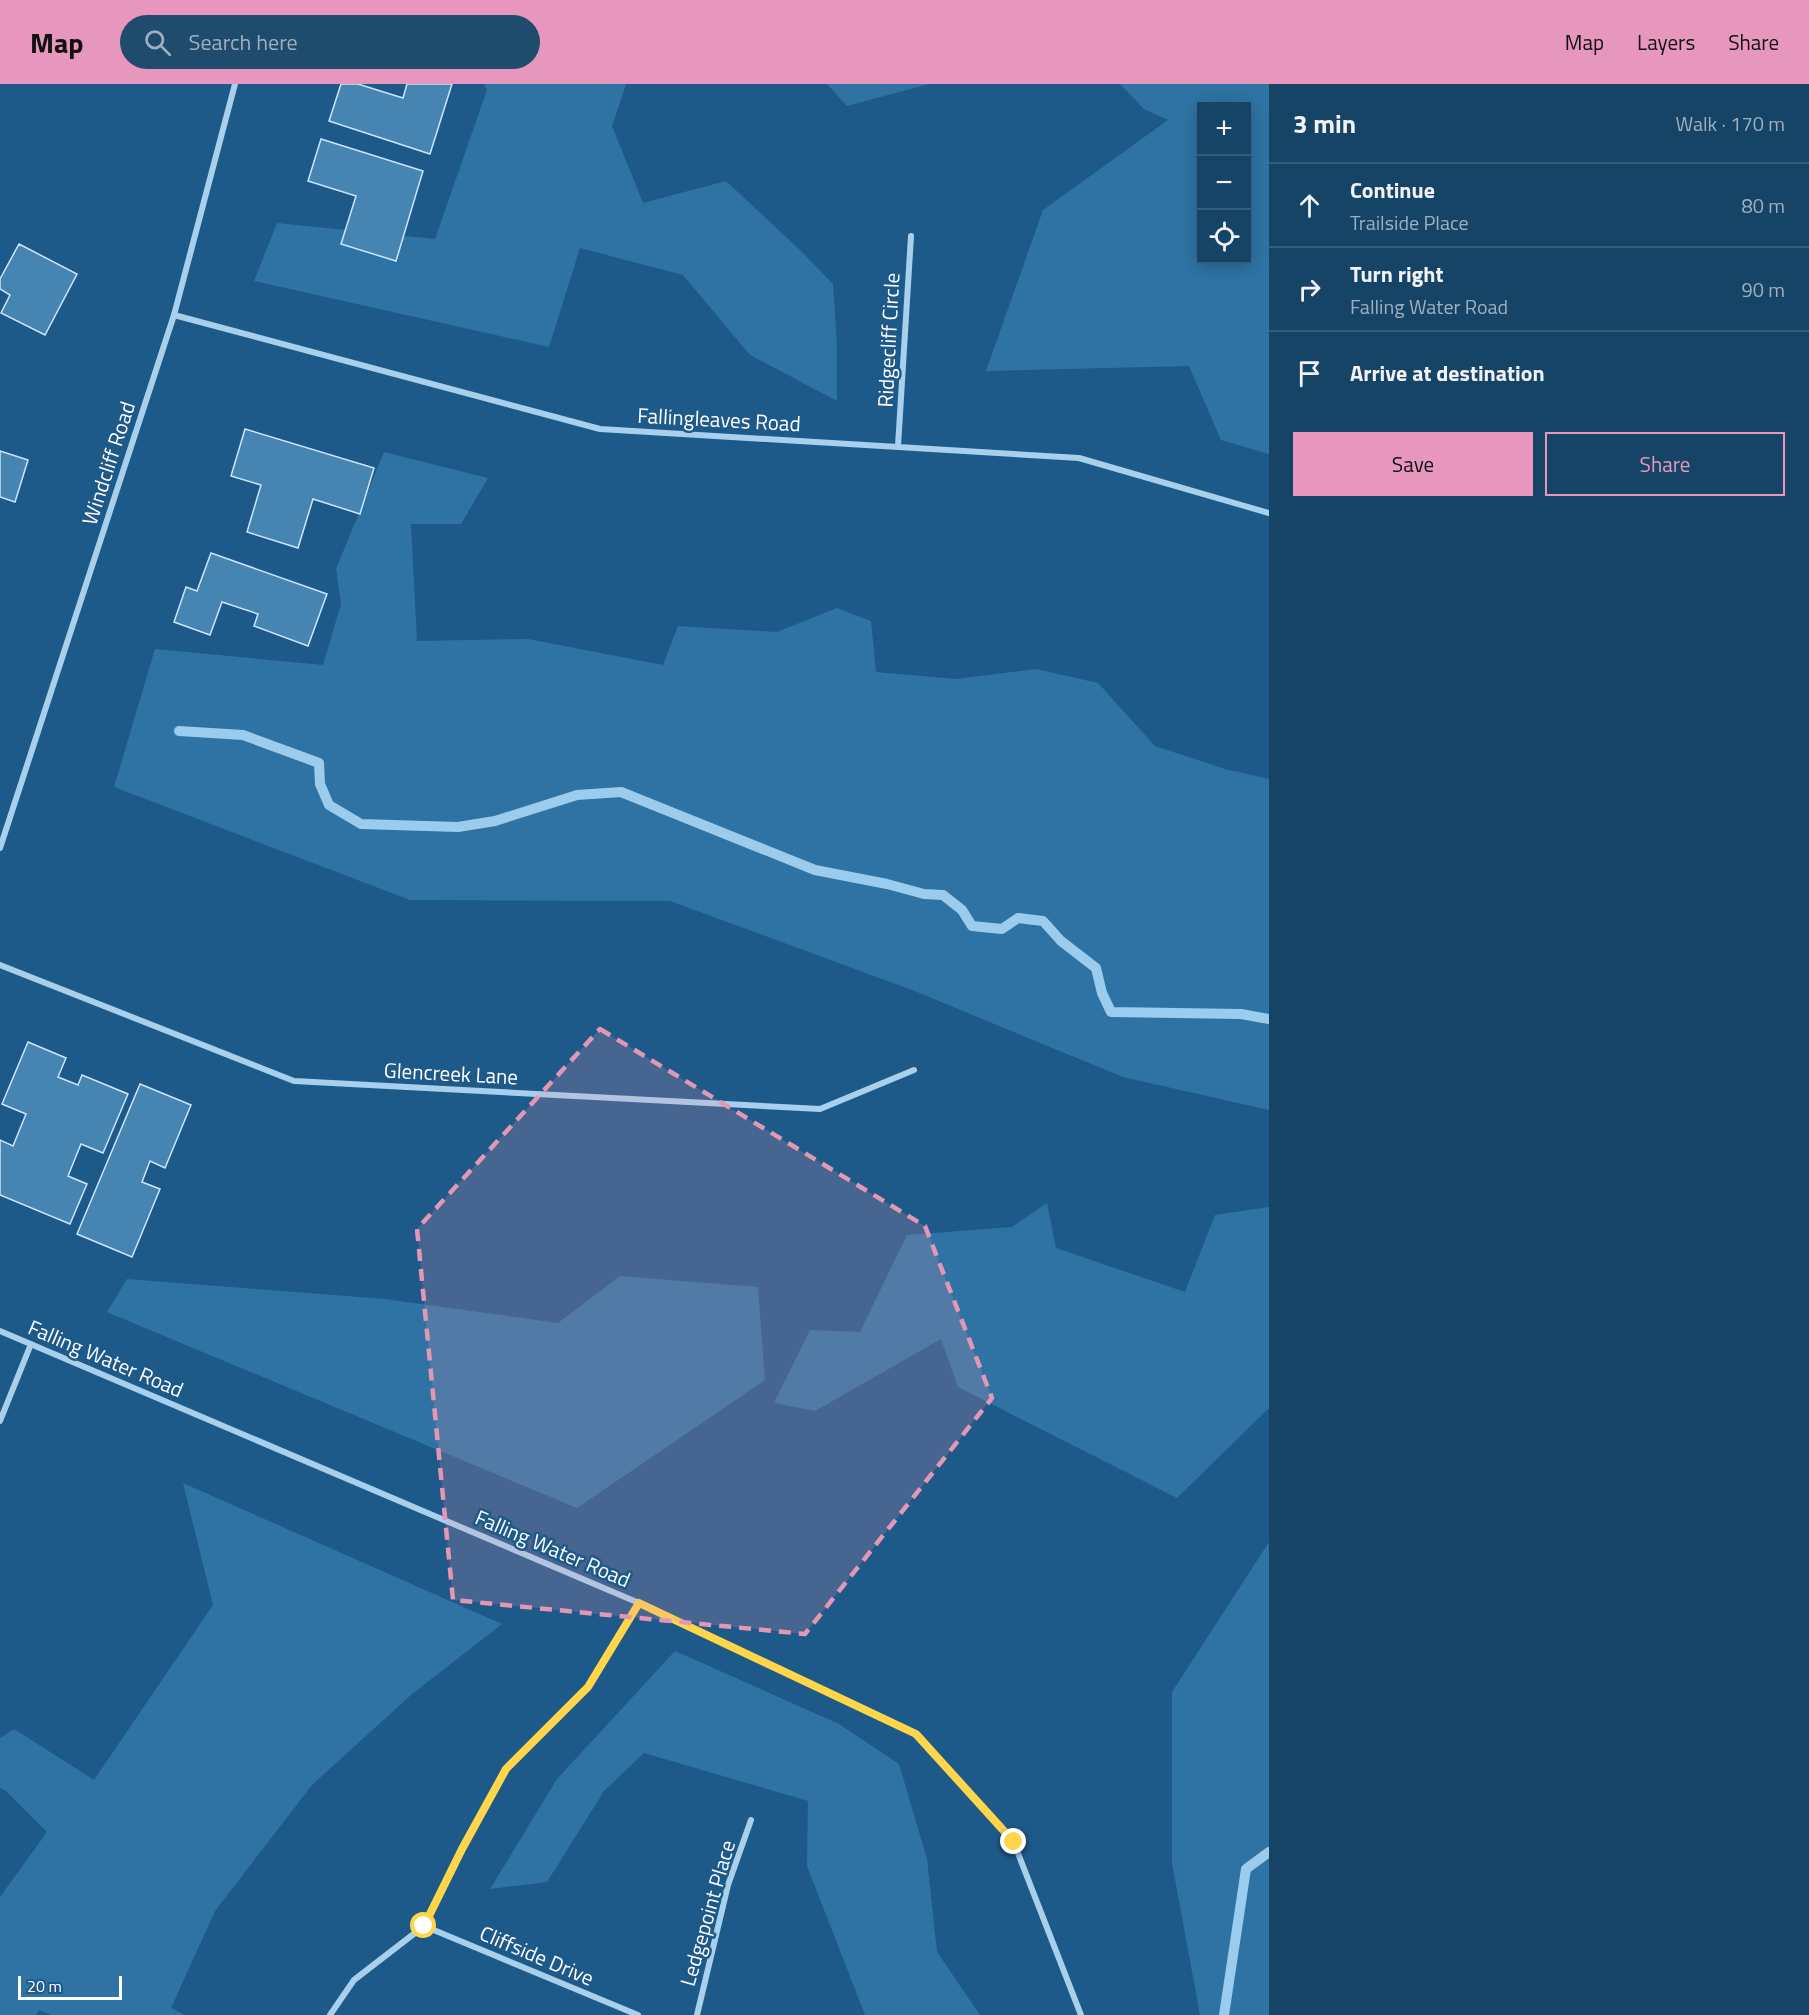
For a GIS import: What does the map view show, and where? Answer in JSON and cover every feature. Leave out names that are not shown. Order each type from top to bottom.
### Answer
[{"type":"street","name":"Windcliff Road","points":[[0,848],[174,315],[235,84]]},
{"type":"street","name":"Ridgecliff Circle","points":[[898,446],[911,236]]},
{"type":"street","name":"Fallingleaves Road","points":[[174,315],[600,429],[1079,458],[1269,513]]},
{"type":"street","name":"Glencreek Lane","points":[[0,965],[294,1081],[820,1109],[914,1070]]},
{"type":"street","name":"Falling Water Road","points":[[0,1331],[639,1603],[916,1734],[1014,1842],[1081,2015]]},
{"type":"street","points":[[0,1421],[31,1344]]},
{"type":"street","points":[[330,2015],[354,1980],[424,1926],[462,1849],[506,1769],[588,1687],[639,1603]]},
{"type":"street","name":"Ledgepoint Place","points":[[697,2015],[728,1885],[752,1820]]},
{"type":"street","name":"Cliffside Drive","points":[[424,1926],[638,2015]]},
{"type":"highlighted area","points":[[600,1029],[925,1226],[992,1398],[805,1634],[453,1600],[417,1229]]},
{"type":"shaded area","points":[[484,84],[626,84],[612,126],[643,203],[726,181],[833,284],[837,346],[837,401],[750,355],[683,275],[580,248],[549,347],[254,281],[277,223],[435,239],[487,90]]},
{"type":"shaded area","points":[[827,84],[929,84],[847,106]]},
{"type":"shaded area","points":[[1120,84],[1269,84],[1269,454],[1221,440],[1189,366],[986,371],[1043,210],[1168,120],[1144,109]]},
{"type":"shaded area","points":[[384,452],[488,478],[461,524],[411,524],[417,641],[528,639],[663,665],[678,626],[777,632],[837,608],[871,621],[876,672],[956,679],[1036,669],[1098,683],[1155,746],[1225,769],[1269,779],[1269,1110],[1123,1077],[912,990],[670,901],[410,900],[114,787],[155,649],[323,665],[341,604],[336,569]]},
{"type":"shaded area","points":[[1047,1203],[1056,1248],[1185,1292],[1215,1215],[1269,1207],[1269,1408],[1177,1498],[958,1387],[941,1339],[815,1411],[774,1403],[810,1330],[860,1332],[907,1235],[1012,1227]]},
{"type":"shaded area","points":[[620,1276],[758,1287],[765,1380],[577,1508],[107,1312],[127,1279],[385,1299],[558,1323]]},
{"type":"shaded area","points":[[183,1483],[502,1624],[412,1694],[312,1785],[215,1911],[171,2008],[185,2015],[51,2015],[39,2010],[36,2015],[0,2015],[0,1897],[47,1832],[6,1791],[0,1788],[0,1738],[14,1729],[94,1780],[213,1605]]},
{"type":"shaded area","points":[[1269,1542],[1269,2015],[1200,2015],[1172,1863],[1172,1692]]},
{"type":"shaded area","points":[[675,1651],[839,1724],[899,1764],[927,1859],[937,1952],[980,2015],[865,2015],[807,1866],[808,1801],[644,1753],[604,1791],[547,1882],[490,1889],[557,1779]]},
{"type":"building","points":[[341,84],[358,84],[403,98],[407,84],[452,84],[430,154],[329,121]]},
{"type":"building","points":[[321,139],[423,171],[396,261],[341,244],[356,196],[308,181]]},
{"type":"building","points":[[19,244],[77,274],[45,335],[1,313],[10,295],[0,289],[0,279]]},
{"type":"building","points":[[245,429],[374,468],[360,514],[313,499],[298,548],[247,532],[261,485],[231,476]]},
{"type":"building","points":[[0,451],[28,460],[15,502],[0,497]]},
{"type":"building","points":[[211,553],[327,594],[308,646],[254,626],[258,614],[222,602],[210,635],[174,622],[186,587],[197,591]]},
{"type":"building","points":[[28,1042],[66,1058],[58,1077],[78,1085],[82,1075],[128,1094],[103,1153],[81,1144],[68,1176],[87,1184],[70,1224],[0,1195],[0,1140],[13,1146],[26,1114],[2,1104]]},
{"type":"building","points":[[140,1084],[191,1105],[165,1168],[150,1161],[142,1182],[160,1189],[132,1257],[77,1234]]},
{"type":"waterway","points":[[179,731],[243,735],[319,763],[320,784],[329,805],[361,824],[458,827],[495,821],[577,795],[621,792],[815,870],[887,884],[924,894],[943,895],[962,910],[972,926],[1002,929],[1018,918],[1043,921],[1061,941],[1096,968],[1102,993],[1111,1012],[1241,1014],[1269,1019]]},
{"type":"waterway","points":[[1224,2015],[1246,1869],[1269,1852]]},
{"type":"route","points":[[424,1926],[462,1849],[506,1769],[588,1687],[639,1603],[916,1734],[1014,1842]]}]
